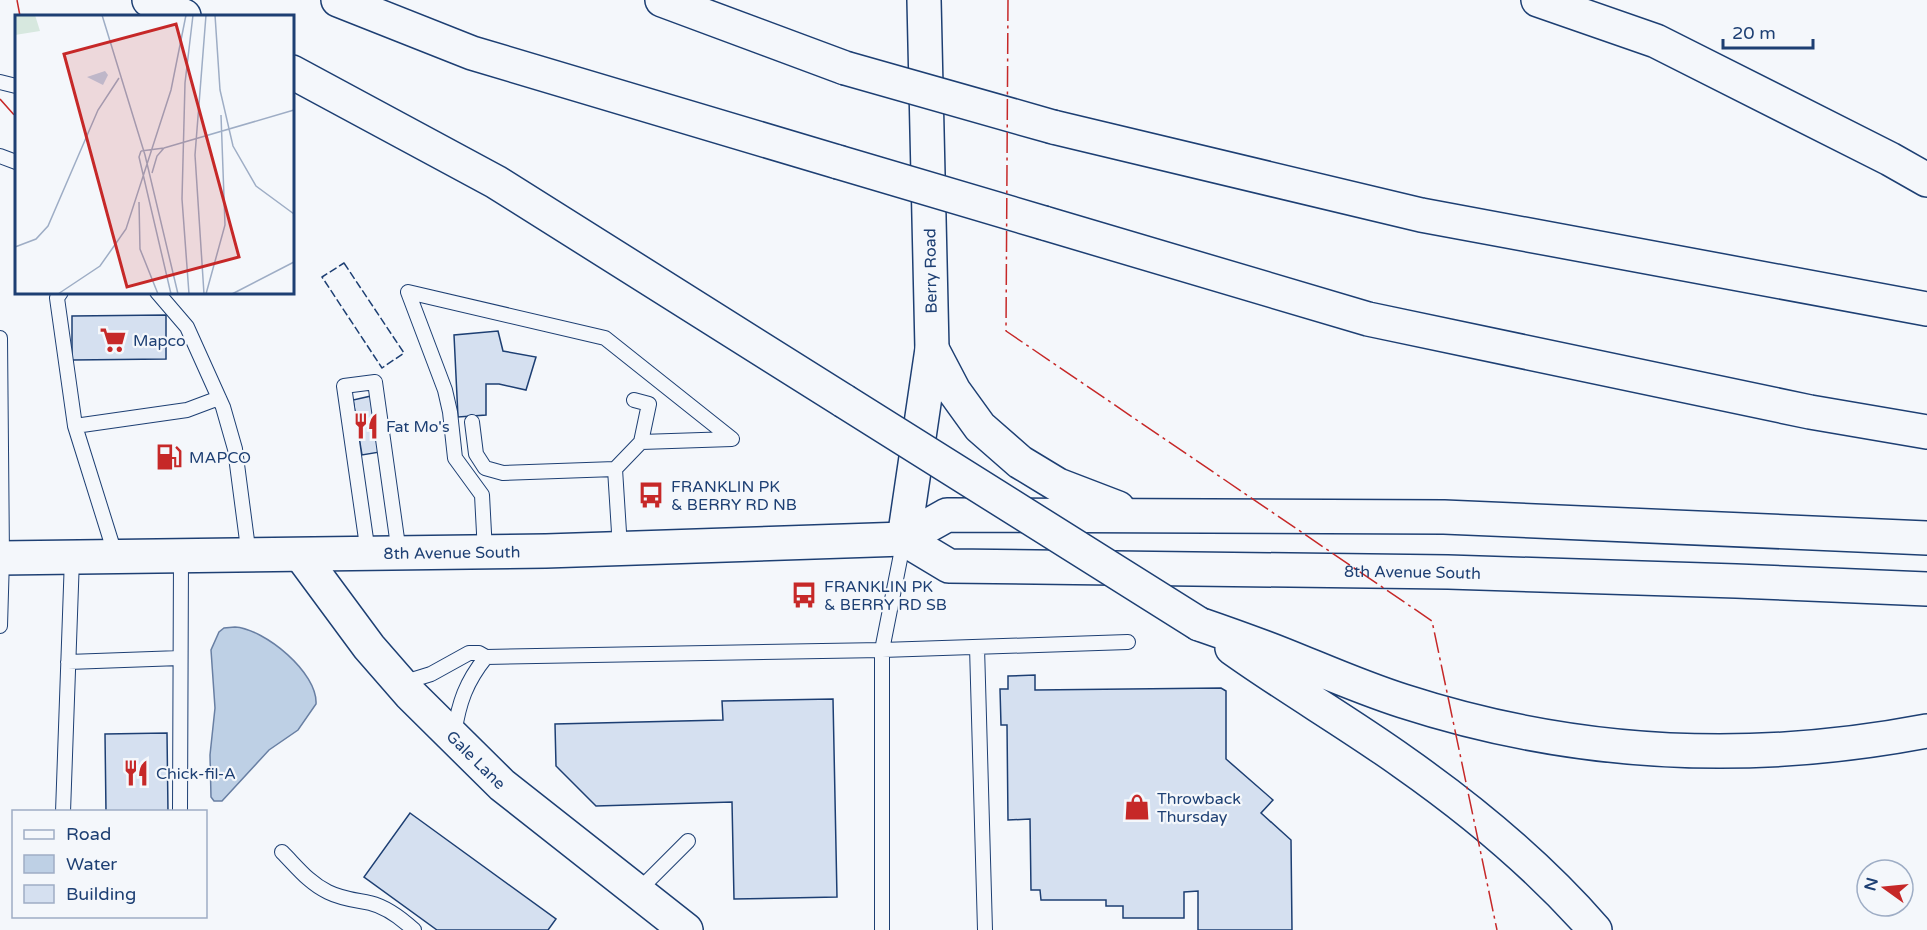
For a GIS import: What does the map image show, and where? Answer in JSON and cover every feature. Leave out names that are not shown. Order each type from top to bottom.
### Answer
[{"type":"main road","points":[[149,0],[182,15]]},
{"type":"main road","points":[[338,0],[472,54],[1368,319],[1810,412],[1927,432]]},
{"type":"main road","points":[[662,0],[845,68],[1053,127],[1421,215],[1927,309]]},
{"type":"main road","name":"Berry Road","points":[[904,539],[932,349],[924,0]]},
{"type":"main road","points":[[1538,0],[1656,41],[1927,180]]},
{"type":"main road","points":[[294,73],[496,182],[1199,624],[1272,677],[1386,750],[1449,795],[1548,880],[1595,930]]},
{"type":"main road","points":[[932,349],[954,390],[980,427],[1020,462],[1058,485],[1136,516]]},
{"type":"main road","name":"8th Avenue South","points":[[1,558],[485,552],[904,539],[947,514],[1444,517],[1927,538]]},
{"type":"main road","name":"8th Avenue South","points":[[904,539],[950,566],[1448,573],[1736,581],[1927,590]]},
{"type":"main road","name":"Gale Lane","points":[[301,555],[369,647],[401,683],[502,785],[686,930]]},
{"type":"main road","points":[[1199,624],[1404,702],[1489,725],[1573,741],[1662,750],[1754,752],[1844,745],[1927,731]]},
{"type":"lane","points":[[0,82],[15,87]]},
{"type":"lane","points":[[0,156],[15,162]]},
{"type":"lane","points":[[485,552],[482,495],[455,458],[445,390],[408,292],[605,338],[732,439],[640,442]]},
{"type":"lane","points":[[60,294],[57,298],[75,426],[116,557]]},
{"type":"lane","points":[[159,294],[187,327],[219,398],[235,449],[249,556]]},
{"type":"lane","points":[[0,338],[0,626]]},
{"type":"lane","points":[[375,382],[384,554],[344,386],[375,382]]},
{"type":"lane","points":[[75,426],[187,410],[219,398]]},
{"type":"lane","points":[[472,422],[476,454],[485,468],[503,473],[615,469],[640,442],[649,404],[634,400]]},
{"type":"lane","points":[[615,469],[620,548]]},
{"type":"lane","points":[[882,930],[882,650],[904,539]]},
{"type":"lane","points":[[180,810],[181,556]]},
{"type":"lane","points":[[63,810],[72,558]]},
{"type":"lane","points":[[401,683],[430,674],[469,653],[479,653],[486,657],[882,650],[1128,642]]},
{"type":"lane","points":[[977,646],[985,930]]},
{"type":"lane","points":[[453,736],[463,693],[474,672],[486,657]]},
{"type":"lane","points":[[68,662],[180,658]]},
{"type":"lane","points":[[637,892],[688,841]]},
{"type":"lane","points":[[282,852],[306,877],[328,892],[385,908],[414,930]]},
{"type":"water","points":[[235,627],[261,636],[288,655],[308,679],[316,704],[298,730],[269,750],[222,801],[214,801],[211,797],[210,755],[215,708],[211,650],[219,632],[224,628]]},
{"type":"building","points":[[166,315],[166,359],[72,360],[72,316]]},
{"type":"building","points":[[498,331],[503,351],[536,357],[526,390],[499,384],[486,384],[486,415],[458,417],[454,335]]},
{"type":"building","name":"Fat Mo's","points":[[371,396],[380,452],[362,455],[353,400]]},
{"type":"building","name":"Throwback Thursday","points":[[1035,675],[1035,690],[1221,688],[1226,691],[1226,759],[1273,800],[1261,813],[1291,840],[1292,930],[1198,930],[1198,891],[1184,892],[1184,918],[1123,918],[1123,906],[1106,906],[1106,900],[1041,900],[1040,890],[1031,890],[1030,819],[1008,820],[1007,725],[1001,725],[1000,689],[1008,689],[1008,676]]},
{"type":"building","points":[[833,699],[837,897],[734,899],[732,802],[596,806],[556,766],[555,724],[723,720],[722,701]]},
{"type":"building","name":"Chick-fil-A","points":[[167,733],[168,810],[106,810],[105,734]]},
{"type":"building","points":[[410,813],[556,919],[548,930],[437,930],[364,877]]},
{"type":"fence","points":[[344,263],[404,353],[382,368],[322,277],[344,263]]},
{"type":"power","points":[[17,0],[20,15]]},
{"type":"power","points":[[1008,0],[1006,331],[1432,621],[1497,930]]},
{"type":"power","points":[[0,99],[15,116]]},
{"type":"place","name":"Mapco","points":[[113,340]]},
{"type":"place","name":"Fat Mo's","points":[[366,426]]},
{"type":"place","name":"MAPCO","points":[[169,457]]},
{"type":"place","name":"FRANKLIN PK & BERRY RD NB","points":[[651,495]]},
{"type":"place","name":"FRANKLIN PK & BERRY RD SB","points":[[804,595]]},
{"type":"place","name":"Chick-fil-A","points":[[136,773]]},
{"type":"place","name":"Throwback Thursday","points":[[1137,807]]}]
